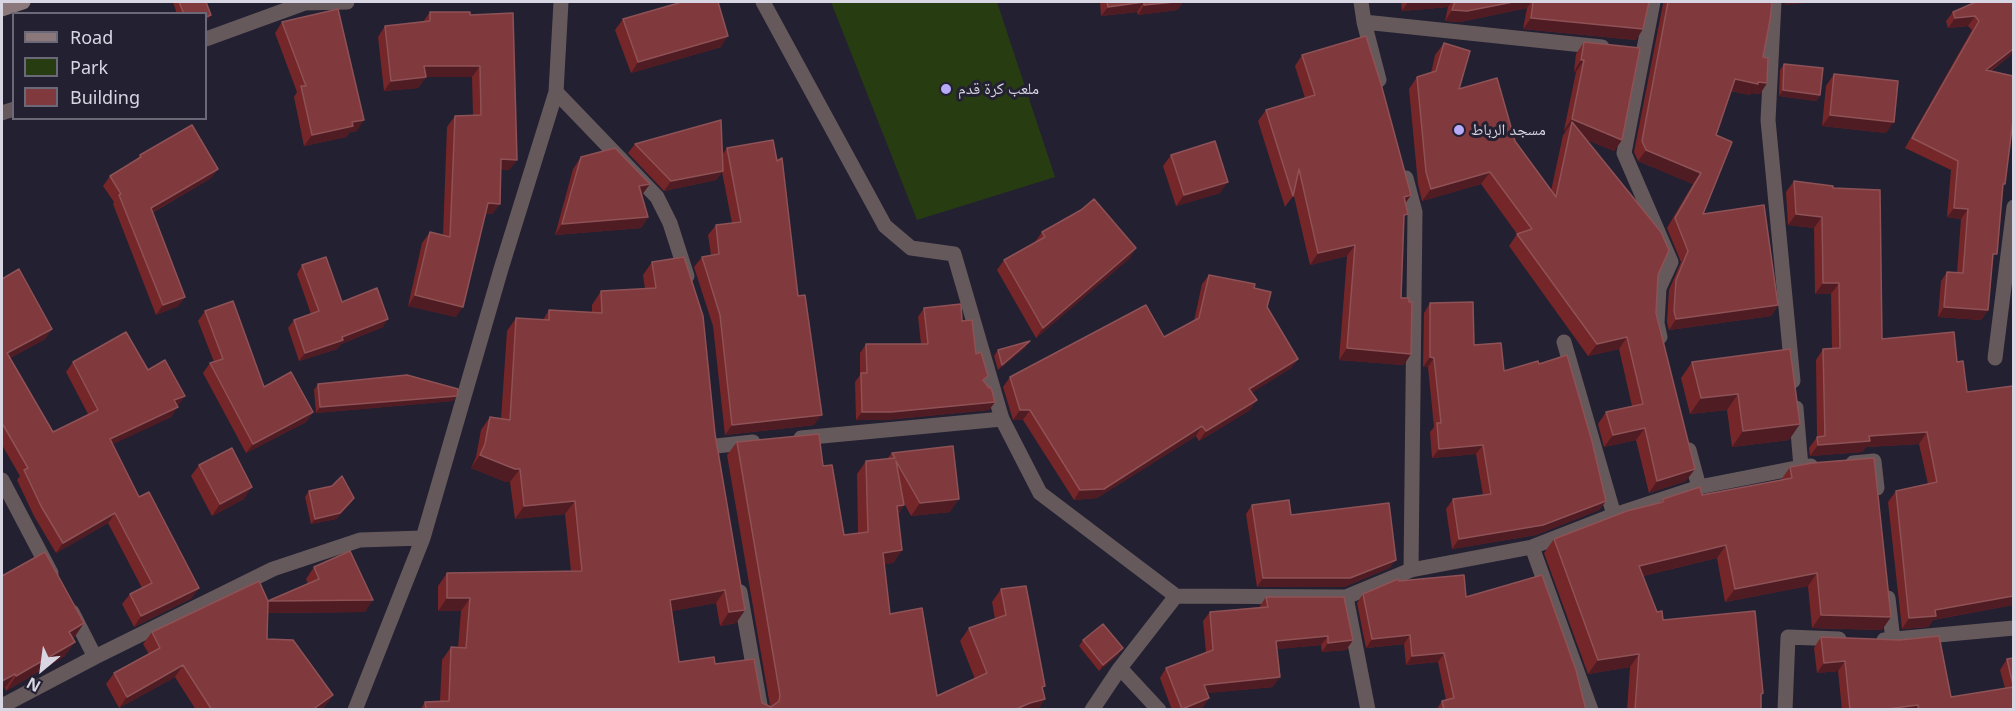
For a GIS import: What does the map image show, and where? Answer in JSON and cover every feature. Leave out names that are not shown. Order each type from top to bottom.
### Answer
[{"type":"main road","points":[[2,9],[23,2]]},
{"type":"street","points":[[207,39],[305,3],[347,2]]},
{"type":"street","points":[[355,710],[423,538],[501,269],[556,92],[561,2]]},
{"type":"street","points":[[763,2],[885,226],[911,249],[954,254],[1002,419],[1040,493],[1176,596],[1346,597],[1412,570],[1532,547],[1614,514],[1699,487],[1822,465]]},
{"type":"street","points":[[1361,2],[1382,89]]},
{"type":"street","points":[[1653,2],[1633,50],[1624,153],[1671,262],[1659,288],[1657,323],[1665,356]]},
{"type":"street","points":[[1774,2],[1768,120],[1801,467]]},
{"type":"street","points":[[1364,22],[1633,50]]},
{"type":"street","points":[[556,92],[657,197],[670,223],[690,285]]},
{"type":"street","points":[[1403,168],[1415,212],[1412,570]]},
{"type":"street","points":[[1995,358],[2013,207]]},
{"type":"street","points":[[1564,342],[1614,514]]},
{"type":"street","points":[[788,439],[1002,419]]},
{"type":"street","points":[[1685,432],[1699,487]]},
{"type":"street","points":[[716,446],[764,441]]},
{"type":"street","points":[[1843,464],[1874,461],[1879,506]]},
{"type":"street","points":[[2,480],[95,657]]},
{"type":"street","points":[[2,706],[273,569],[360,540],[423,538]]},
{"type":"street","points":[[1532,547],[1591,710]]},
{"type":"street","points":[[737,574],[761,710]]},
{"type":"street","points":[[1887,584],[1893,640]]},
{"type":"street","points":[[1092,710],[1120,668],[1176,596]]},
{"type":"street","points":[[1346,597],[1368,710]]},
{"type":"street","points":[[1785,710],[1788,637],[1893,640],[2013,628]]},
{"type":"street","points":[[1120,668],[1159,710]]},
{"type":"green space","name":"ملعب كرة قدم","points":[[831,2],[997,2],[1055,177],[917,220]]},
{"type":"building","points":[[179,2],[206,2],[211,15],[207,17],[207,12],[183,12]]},
{"type":"building","points":[[682,2],[718,2],[728,36],[638,62],[623,19]]},
{"type":"building","points":[[1107,2],[1144,2],[1108,7]]},
{"type":"building","points":[[1144,2],[1175,2],[1144,5]]},
{"type":"building","points":[[1455,2],[1513,2],[1467,11],[1452,10]]},
{"type":"building","points":[[1533,2],[1649,2],[1643,29],[1531,18]]},
{"type":"building","points":[[1668,2],[1772,2],[1763,57],[1768,58],[1767,83],[1758,82],[1758,84],[1735,79],[1716,135],[1732,142],[1703,214],[1764,205],[1778,305],[1676,319],[1674,311],[1676,280],[1688,251],[1675,218],[1701,173],[1646,150],[1642,141]]},
{"type":"building","points":[[1976,2],[2013,2],[2013,49],[1986,70],[2013,76],[2013,120],[2005,184],[2003,184],[1997,254],[1993,254],[1988,310],[1944,307],[1947,272],[1963,273],[1968,209],[1954,208],[1958,161],[1912,138],[1979,21],[1975,16],[1955,18],[1953,12]]},
{"type":"building","points":[[338,9],[364,120],[352,122],[353,126],[312,135],[301,86],[306,86],[282,22]]},
{"type":"building","points":[[430,12],[470,12],[470,15],[513,13],[517,160],[501,159],[500,204],[488,203],[463,307],[415,295],[430,232],[450,237],[455,116],[481,115],[480,66],[424,66],[426,77],[391,81],[385,26],[430,21]]},
{"type":"building","points":[[1366,36],[1411,195],[1404,197],[1408,214],[1404,215],[1401,298],[1409,298],[1409,302],[1412,302],[1411,354],[1347,348],[1355,245],[1318,253],[1299,169],[1293,196],[1266,110],[1315,95],[1302,55]]},
{"type":"building","points":[[1584,42],[1640,48],[1622,140],[1572,119],[1584,60],[1581,60]]},
{"type":"building","points":[[1444,43],[1470,51],[1459,89],[1497,78],[1515,141],[1556,197],[1572,122],[1661,232],[1669,250],[1658,275],[1656,313],[1695,469],[1657,481],[1645,428],[1613,435],[1606,412],[1643,404],[1627,337],[1597,344],[1517,234],[1532,229],[1490,172],[1431,189],[1426,172],[1417,77],[1436,71]]},
{"type":"building","points":[[1784,64],[1823,68],[1820,95],[1783,90]]},
{"type":"building","points":[[1834,74],[1898,81],[1894,122],[1830,115]]},
{"type":"building","points":[[721,120],[723,171],[671,181],[635,144]]},
{"type":"building","points":[[192,125],[218,169],[151,208],[185,297],[163,305],[119,195],[121,194],[110,176],[141,157],[140,155]]},
{"type":"building","points":[[773,140],[777,161],[782,158],[798,296],[805,295],[822,415],[732,425],[720,315],[702,257],[719,254],[716,225],[741,222],[727,148]]},
{"type":"building","points":[[1215,141],[1228,182],[1184,195],[1171,155]]},
{"type":"building","points":[[615,148],[650,184],[639,186],[648,217],[562,224],[581,157]]},
{"type":"building","points":[[1794,181],[1833,186],[1833,188],[1880,190],[1882,339],[1954,332],[1957,362],[1963,361],[1967,392],[2013,386],[2013,596],[1935,610],[1936,616],[1909,618],[1896,491],[1937,482],[1927,432],[1869,436],[1870,441],[1818,445],[1817,437],[1825,436],[1823,349],[1840,348],[1839,283],[1823,283],[1822,217],[1796,214]]},
{"type":"building","points":[[1094,199],[1136,248],[1043,328],[1004,260],[1045,237],[1042,232],[1081,210]]},
{"type":"building","points":[[326,257],[342,302],[377,288],[388,319],[342,337],[343,340],[305,353],[294,320],[319,311],[302,265]]},
{"type":"building","points":[[684,257],[703,316],[715,434],[745,610],[729,612],[725,590],[670,600],[679,662],[714,657],[715,664],[754,659],[762,703],[771,707],[779,701],[780,695],[737,442],[819,434],[823,466],[832,465],[844,535],[868,532],[866,461],[895,458],[892,453],[953,446],[959,499],[920,503],[896,461],[904,505],[897,506],[902,550],[883,553],[890,614],[922,608],[937,696],[987,673],[969,628],[1006,615],[1001,589],[1026,586],[1045,686],[1042,687],[1045,699],[1014,710],[426,710],[425,702],[449,701],[451,647],[466,648],[470,598],[447,598],[447,573],[582,571],[575,501],[524,506],[520,469],[480,455],[485,444],[490,417],[510,420],[516,318],[549,320],[549,310],[602,313],[601,291],[656,288],[652,262]]},
{"type":"building","points":[[19,269],[52,329],[7,353],[53,432],[98,410],[73,362],[126,332],[148,370],[165,360],[185,396],[174,400],[178,407],[110,439],[139,497],[149,492],[199,588],[141,616],[130,594],[152,583],[115,513],[63,543],[41,506],[24,470],[28,468],[2,423],[2,279]]},
{"type":"building","points":[[1209,275],[1255,284],[1254,288],[1271,292],[1267,307],[1298,359],[1249,389],[1257,400],[1206,431],[1202,426],[1104,489],[1080,490],[1030,410],[1020,410],[1010,377],[1146,305],[1164,337],[1199,318]]},
{"type":"building","points":[[233,301],[264,387],[291,372],[313,412],[253,444],[210,363],[223,359],[205,311]]},
{"type":"building","points":[[1473,302],[1474,345],[1501,343],[1504,371],[1538,361],[1539,364],[1567,355],[1592,441],[1606,501],[1543,525],[1459,539],[1453,499],[1491,494],[1483,445],[1439,449],[1437,423],[1441,423],[1434,358],[1430,357],[1430,303]]},
{"type":"building","points":[[961,304],[962,321],[972,320],[976,354],[981,352],[988,376],[983,380],[989,388],[991,387],[995,402],[891,412],[862,412],[861,373],[867,373],[866,344],[928,344],[924,308]]},
{"type":"building","points":[[1030,341],[1002,365],[998,350]]},
{"type":"building","points":[[1790,349],[1800,424],[1743,431],[1738,394],[1701,398],[1692,362]]},
{"type":"building","points":[[407,375],[458,389],[457,396],[320,407],[318,384]]},
{"type":"building","points":[[232,448],[252,487],[220,504],[199,465]]},
{"type":"building","points":[[1874,458],[1891,617],[1821,615],[1817,573],[1735,589],[1726,545],[1639,566],[1657,612],[1662,611],[1663,620],[1755,611],[1763,693],[1761,694],[1761,710],[1635,710],[1639,654],[1598,660],[1554,539],[1627,511],[1663,502],[1663,499],[1700,487],[1702,495],[1792,478],[1790,467]]},
{"type":"building","points":[[342,476],[354,498],[340,513],[315,519],[309,491],[332,486]]},
{"type":"building","points":[[1289,500],[1291,515],[1389,503],[1396,560],[1350,578],[1263,578],[1252,505]]},
{"type":"building","points":[[350,551],[373,600],[268,601],[319,579],[314,567]]},
{"type":"building","points":[[45,552],[84,623],[69,632],[75,642],[16,676],[15,674],[2,681],[2,576]]},
{"type":"building","points":[[1464,575],[1466,597],[1542,575],[1576,670],[1586,710],[1444,710],[1442,701],[1454,698],[1444,653],[1412,656],[1410,635],[1372,639],[1363,594],[1398,579],[1399,581]]},
{"type":"building","points":[[259,581],[268,601],[267,639],[293,640],[333,695],[312,710],[212,710],[183,665],[127,697],[114,673],[160,648],[152,632]]},
{"type":"building","points":[[1266,597],[1344,597],[1353,640],[1328,643],[1328,636],[1276,641],[1280,677],[1204,685],[1209,698],[1182,709],[1166,668],[1213,650],[1210,612],[1268,607]]},
{"type":"building","points":[[1103,624],[1123,648],[1103,665],[1083,640]]},
{"type":"building","points":[[1939,636],[1951,697],[2013,687],[2013,710],[1919,710],[1918,705],[1879,710],[1850,710],[1845,661],[1824,663],[1821,637],[1900,640]]},
{"type":"building","points":[[2013,658],[2013,685],[2007,659]]},
{"type":"place","name":"ملعب كرة قدم","points":[[946,89]]},
{"type":"place","name":"مسجد الرباط","points":[[1459,130]]}]
